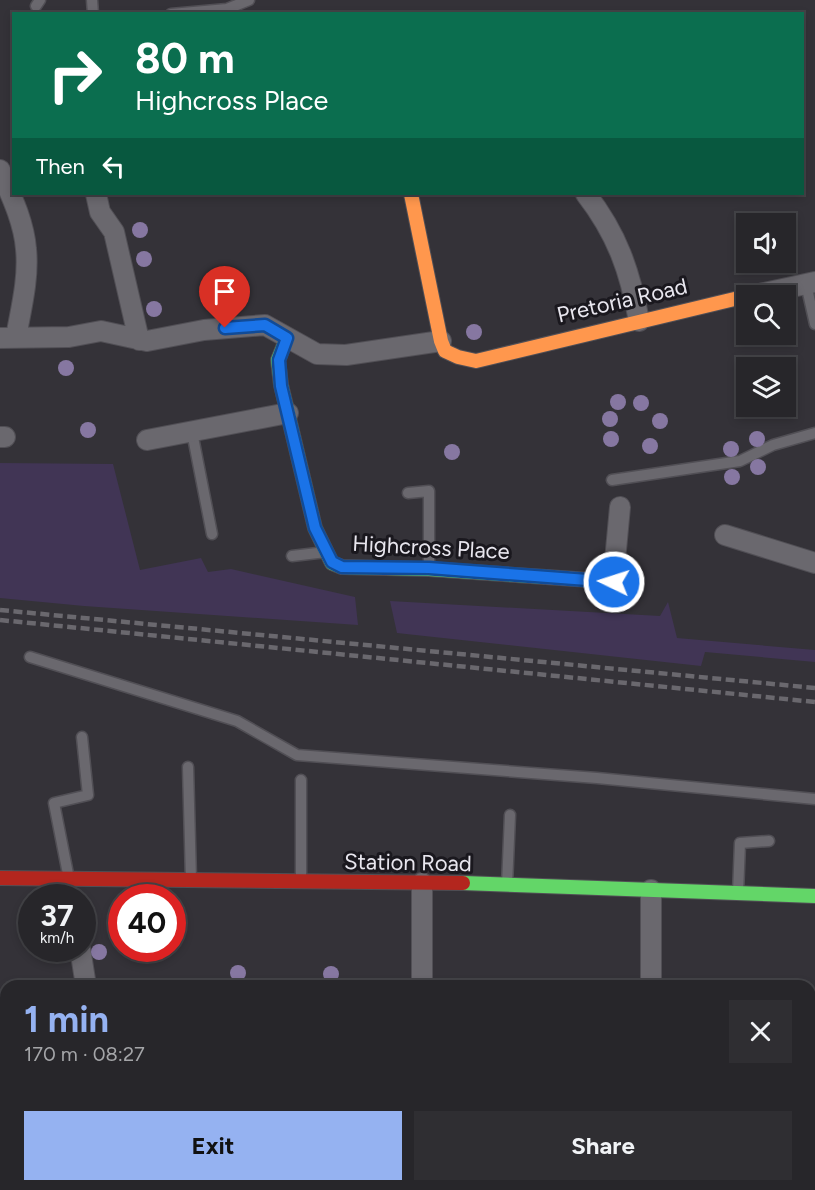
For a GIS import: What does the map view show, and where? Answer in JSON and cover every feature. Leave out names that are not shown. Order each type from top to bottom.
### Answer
[{"type":"street","points":[[0,170],[18,212],[26,249],[24,290],[8,337],[69,337],[101,331],[147,341],[204,330],[265,325],[317,354],[346,355],[441,341],[411,195]]},
{"type":"street","points":[[96,195],[100,212],[114,232],[139,340]]},
{"type":"street","points":[[587,195],[601,213],[623,256],[639,321]]},
{"type":"street","name":"Pretoria Road","points":[[441,341],[445,351],[476,361],[736,299]]},
{"type":"street","name":"Highcross Place","points":[[287,338],[279,360],[281,386],[315,528],[332,562],[342,567],[429,568],[633,583]]},
{"type":"street","points":[[147,440],[288,413]]},
{"type":"street","points":[[614,582],[620,507]]},
{"type":"street","points":[[724,535],[815,563]]},
{"type":"street","name":"Station Road","points":[[0,878],[43,884]]},
{"type":"street","name":"Station Road","points":[[96,886],[191,880],[301,881],[507,885],[815,896]]},
{"type":"street","points":[[422,883],[422,980]]},
{"type":"street","points":[[651,890],[651,980]]},
{"type":"street","points":[[82,962],[85,980]]},
{"type":"lane","points":[[193,12],[227,9],[249,0]]},
{"type":"lane","points":[[810,283],[815,324]]},
{"type":"lane","points":[[192,432],[212,534]]},
{"type":"lane","points":[[612,480],[740,461],[773,445],[815,433]]},
{"type":"lane","points":[[408,493],[429,491],[429,568]]},
{"type":"lane","points":[[292,556],[326,552]]},
{"type":"lane","points":[[30,657],[237,721],[297,755],[597,778],[815,799]]},
{"type":"lane","points":[[70,884],[54,803],[88,795],[82,737]]},
{"type":"lane","points":[[188,767],[191,880]]},
{"type":"lane","points":[[301,881],[302,780]]},
{"type":"lane","points":[[507,885],[510,815]]},
{"type":"lane","points":[[738,894],[740,843],[770,841]]},
{"type":"shaded area","points":[[0,463],[113,464],[140,570],[201,558],[208,572],[231,569],[355,597],[358,625],[0,598]]},
{"type":"shaded area","points":[[390,601],[660,616],[668,602],[677,638],[815,650],[815,662],[705,652],[701,666],[397,633]]},
{"type":"railway","points":[[0,610],[815,688]]},
{"type":"railway","points":[[0,620],[815,702]]},
{"type":"traffic: fast","points":[[287,338],[278,360],[281,385],[315,528],[332,563],[342,567],[429,569],[546,577]]},
{"type":"traffic: fast","points":[[463,883],[815,896]]},
{"type":"traffic: slow","points":[[411,195],[441,341],[445,351],[458,357],[476,361],[736,299]]},
{"type":"traffic: slow","points":[[546,577],[633,583]]},
{"type":"traffic: jam","points":[[0,878],[463,883]]},
{"type":"route","points":[[225,328],[265,325],[287,338],[279,360],[281,386],[315,528],[332,562],[342,567],[429,568],[614,582]]}]
